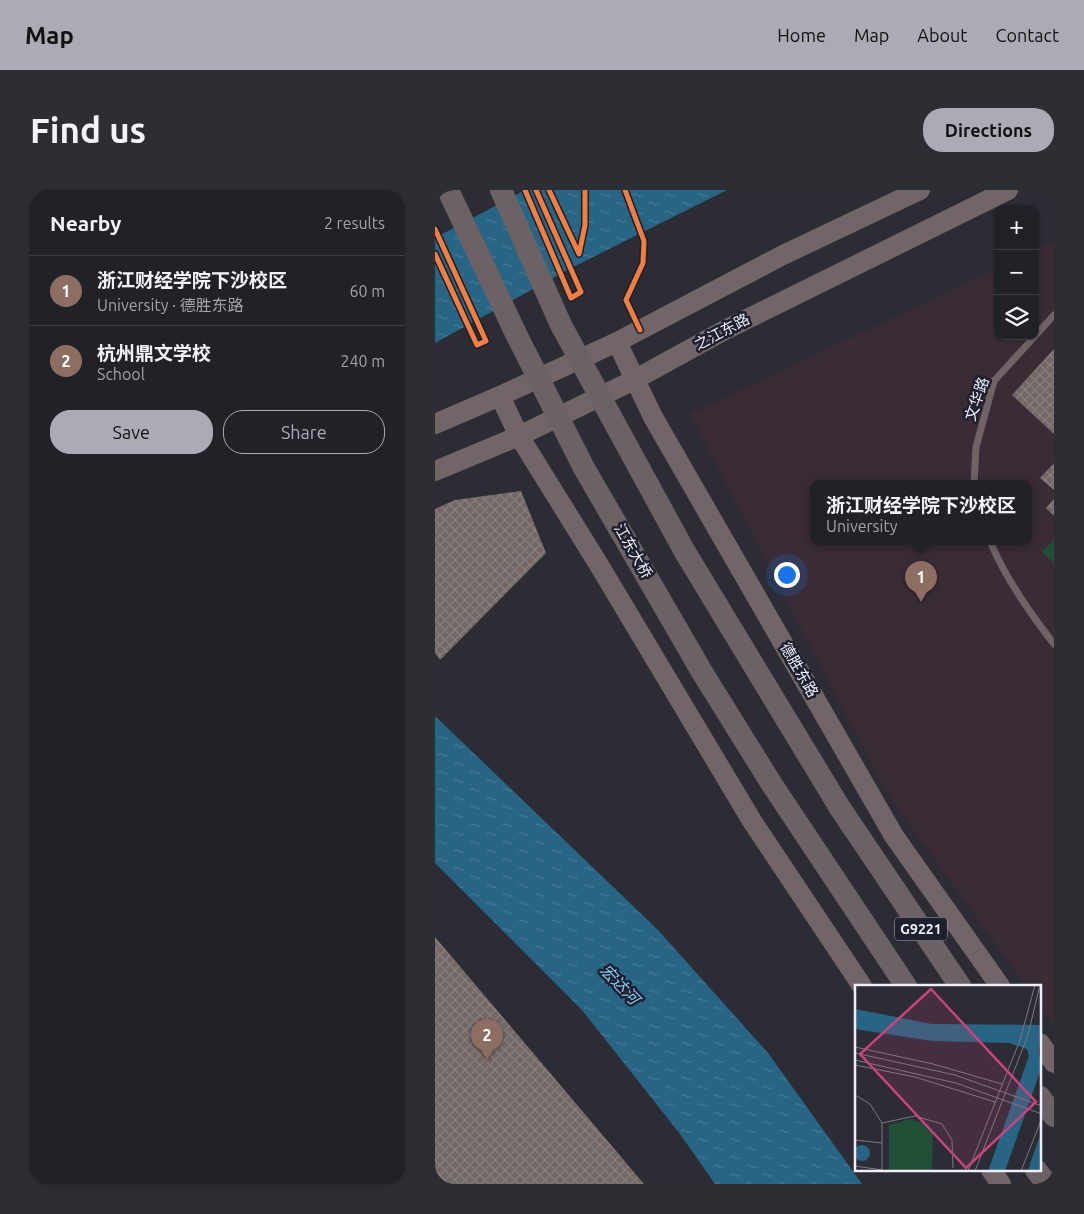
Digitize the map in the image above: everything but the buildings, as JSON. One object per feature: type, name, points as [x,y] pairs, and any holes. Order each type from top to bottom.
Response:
[{"type":"highway","name":"江东大桥","points":[[448,190],[517,336],[584,468],[712,688],[771,784],[905,985]]},
{"type":"highway","name":"G9221","points":[[501,190],[561,325],[685,552],[802,746],[883,872],[959,985]]},
{"type":"highway","points":[[1041,1098],[1054,1116]]},
{"type":"highway","points":[[1038,1172],[1047,1184]]},
{"type":"main road","points":[[435,424],[617,342],[783,255],[920,190]]},
{"type":"main road","name":"之江东路","points":[[435,471],[519,436],[634,380],[723,331],[1008,190]]},
{"type":"main road","name":"德胜东路","points":[[617,342],[653,417],[894,836],[999,985]]},
{"type":"main road","points":[[500,396],[519,436],[599,564],[752,821],[861,985]]},
{"type":"main road","points":[[1041,1044],[1054,1063]]},
{"type":"main road","points":[[992,1172],[1001,1184]]},
{"type":"lane","name":"文华路","points":[[1039,332],[1054,315]]},
{"type":"lane","name":"文华路","points":[[974,480],[976,447],[995,380],[1031,340]]},
{"type":"lane","points":[[992,545],[1030,614],[1054,644]]},
{"type":"shaded area","points":[[1054,242],[1054,1026],[1041,1008],[1041,985],[1025,985],[885,790],[690,414],[994,270],[994,340],[1039,340],[1039,248]]},
{"type":"green space","points":[[1054,540],[1054,563],[1042,552]]},
{"type":"water","points":[[525,190],[727,190],[573,267],[435,343],[435,238]]},
{"type":"water","name":"宏达河","points":[[435,716],[658,930],[768,1053],[862,1184],[715,1184],[680,1134],[582,1010],[435,863]]},
{"type":"cycle path","points":[[525,190],[571,298],[581,292],[536,190]]},
{"type":"cycle path","points":[[549,190],[579,254],[585,225],[585,190]]},
{"type":"cycle path","points":[[625,190],[644,241],[643,263],[626,300],[640,330]]},
{"type":"cycle path","points":[[435,229],[486,341],[477,345],[435,254]]},
{"type":"place","name":"浙江财经学院下沙校区","points":[[921,602]]},
{"type":"place","name":"杭州鼎文学校","points":[[487,1060]]}]
